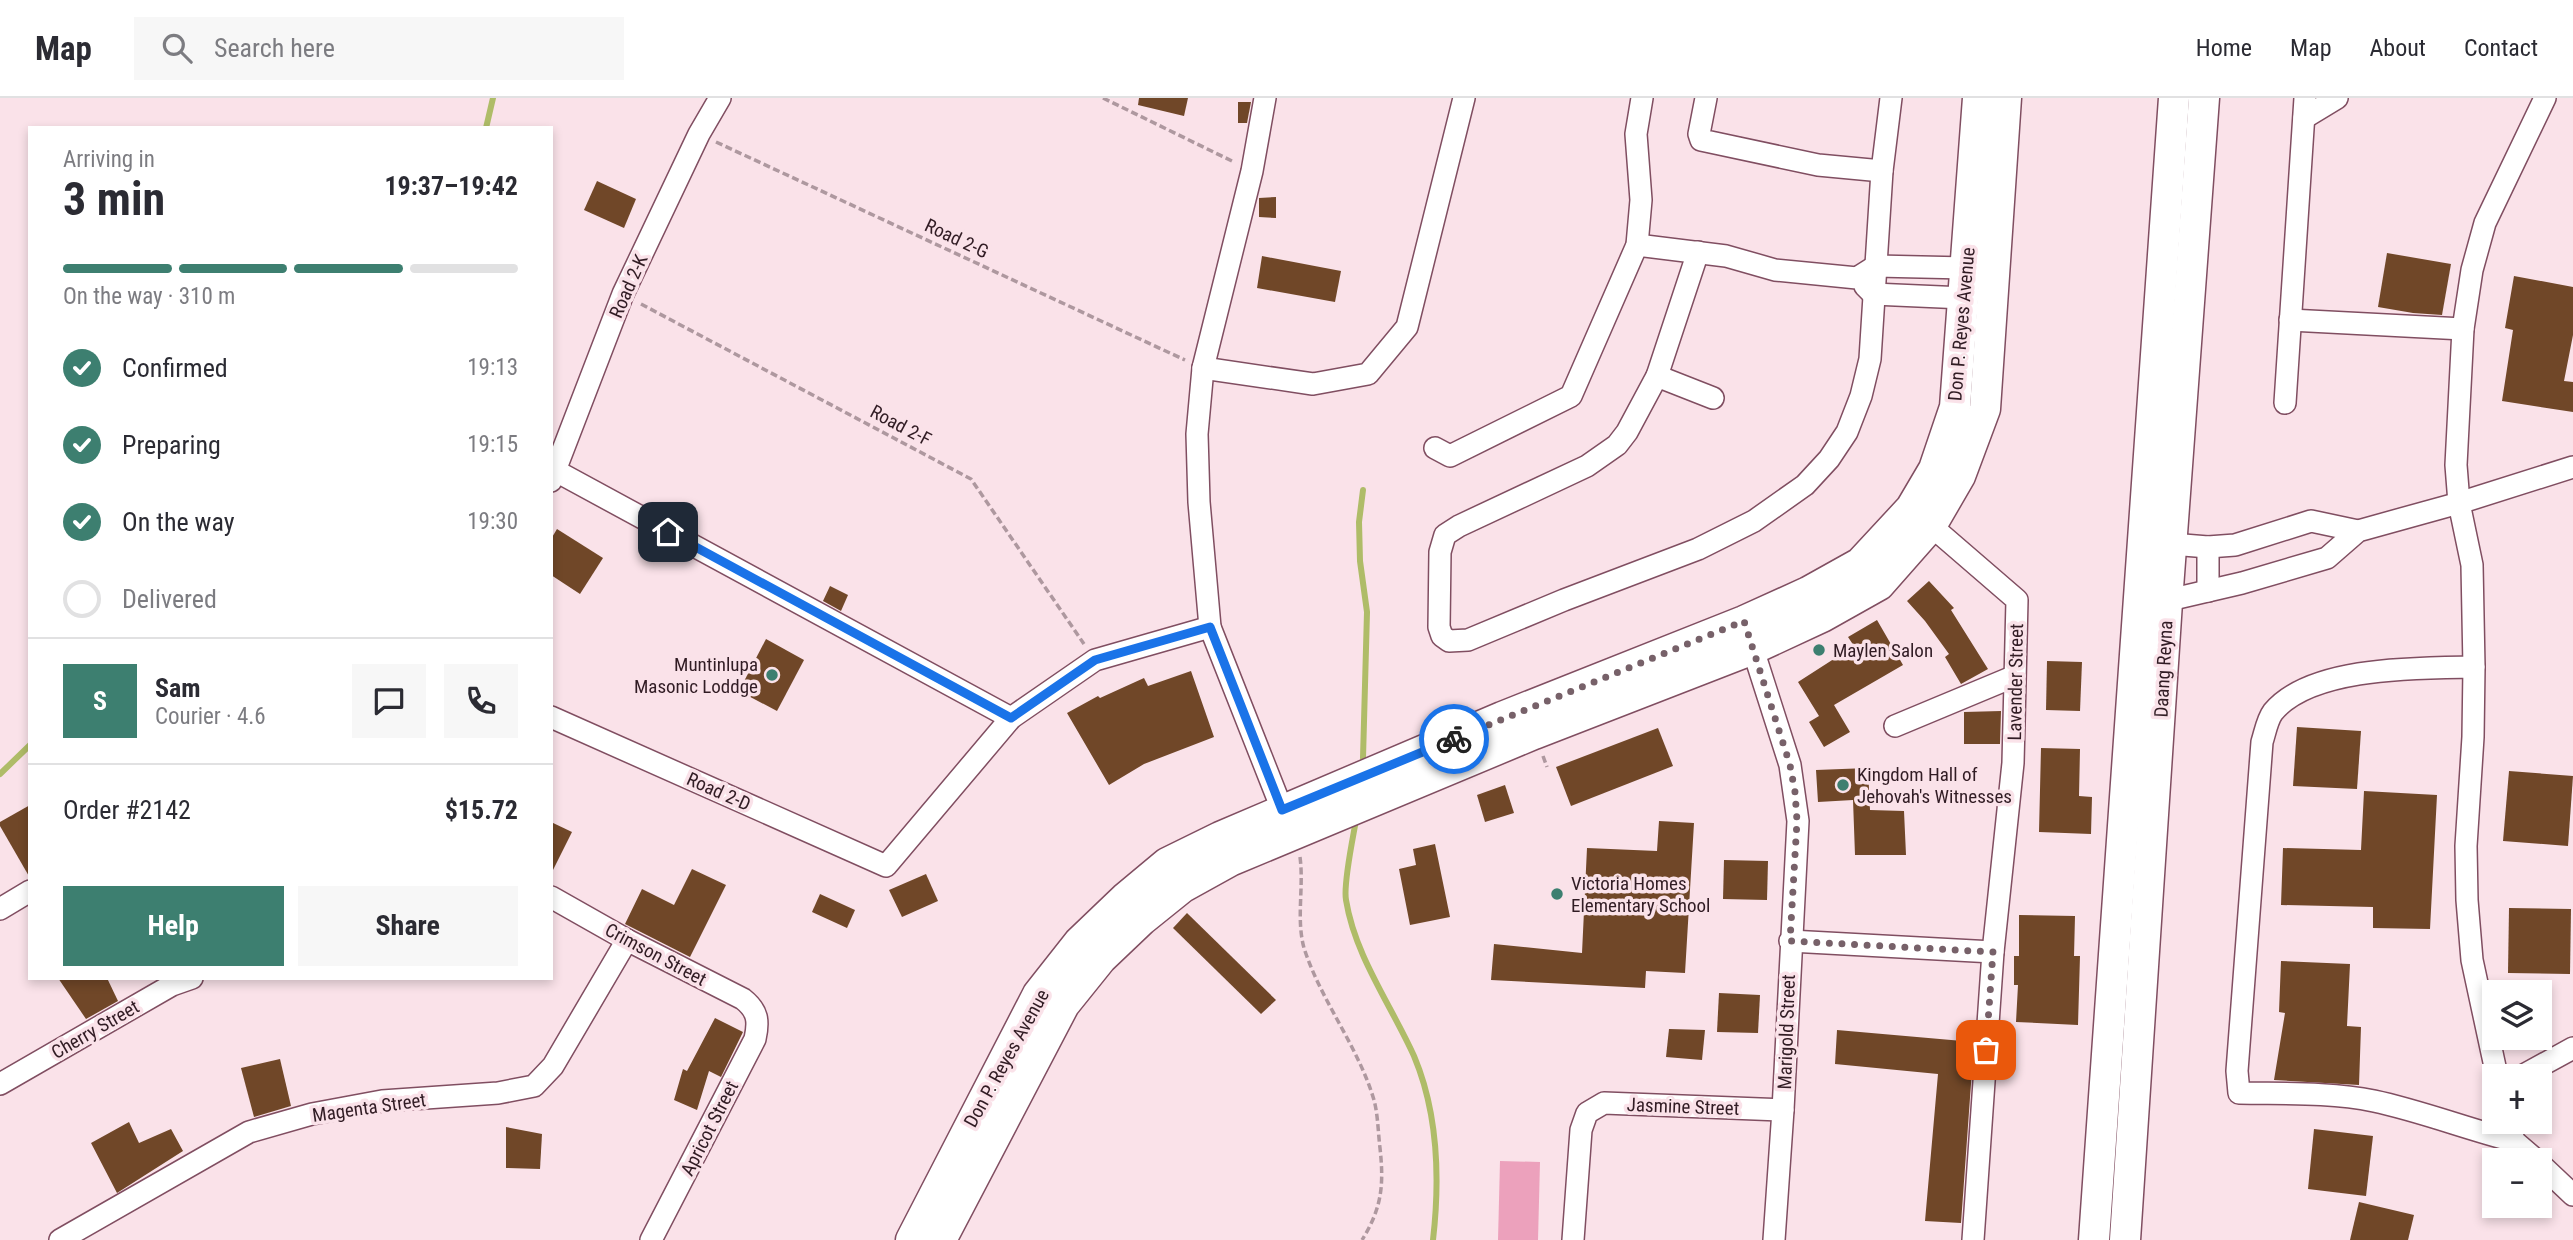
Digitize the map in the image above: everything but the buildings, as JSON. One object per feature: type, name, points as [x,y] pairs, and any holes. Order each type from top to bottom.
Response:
[{"type":"street","name":"Road 2-K","points":[[554,476],[623,294],[699,134],[720,98]]},
{"type":"street","points":[[1265,98],[1252,171],[1203,368],[1197,433],[1199,502],[1210,627],[1287,823]]},
{"type":"street","points":[[1203,368],[1313,384],[1368,374],[1407,327],[1464,98]]},
{"type":"street","points":[[1435,448],[1450,456],[1572,396],[1637,245],[1642,200],[1636,134],[1642,98]]},
{"type":"street","points":[[1706,98],[1699,134],[1701,140],[1818,165],[1882,171]]},
{"type":"street","points":[[1698,252],[1657,376],[1628,432],[1617,445],[1587,466],[1445,535],[1440,551],[1439,627],[1441,636],[1449,642],[1468,640],[1698,549],[1754,521],[1805,485],[1829,459],[1847,432],[1861,396],[1870,359],[1882,171],[1891,98]]},
{"type":"street","name":"Don P. Reyes Avenue","points":[[941,1240],[1063,1005],[1101,959],[1142,920],[1183,887],[1230,861],[1287,823],[1502,718],[1749,635],[1808,592],[1860,564],[1921,517],[1961,476],[1985,409],[1984,218],[1978,98]]},
{"type":"street","name":"Don P. Reyes Avenue","points":[[1921,517],[1955,407],[1966,268],[1984,218],[2006,98]]},
{"type":"street","name":"Daang Reyna","points":[[2125,1240],[2153,604],[2142,542],[2174,98]]},
{"type":"street","name":"Daang Reyna","points":[[2094,1240],[2153,604],[2171,544],[2204,98]]},
{"type":"street","points":[[2285,403],[2305,108],[2337,98]]},
{"type":"street","points":[[2494,1064],[2472,960],[2467,900],[2466,846],[2473,737],[2472,565],[2459,503],[2456,465],[2463,330],[2472,270],[2486,223],[2544,98]]},
{"type":"street","points":[[1637,245],[1726,256],[1775,270],[1857,278],[1875,266],[1966,268]]},
{"type":"street","points":[[1857,278],[1873,294],[1964,298]]},
{"type":"street","points":[[2290,320],[2463,330]]},
{"type":"street","points":[[1657,376],[1713,398]]},
{"type":"street","points":[[2153,604],[2328,558],[2358,531],[2573,467]]},
{"type":"street","points":[[554,476],[1011,718],[1095,660],[1210,627]]},
{"type":"street","name":"Lavender Street","points":[[1921,517],[2017,600],[2013,763],[1993,952],[1973,1240]]},
{"type":"street","points":[[2142,542],[2208,547],[2235,545],[2311,521],[2358,531]]},
{"type":"street","points":[[2274,533],[2281,572]]},
{"type":"street","points":[[2208,547],[2208,591]]},
{"type":"street","name":"Marigold Street","points":[[1749,635],[1790,765],[1797,821],[1774,1240]]},
{"type":"street","points":[[2474,667],[2374,670],[2313,687],[2289,698],[2272,714],[2262,742],[2238,1071],[2239,1093],[2328,1095],[2371,1100],[2410,1109],[2482,1133]]},
{"type":"street","points":[[1895,726],[2015,676]]},
{"type":"street","name":"Road 2-D","points":[[553,718],[886,866],[1011,718]]},
{"type":"street","name":"Don P. Reyes Avenue","points":[[911,1240],[1038,994],[1079,942],[1167,863],[1220,836],[1287,823]]},
{"type":"street","points":[[0,909],[28,892]]},
{"type":"street","name":"Crimson Street","points":[[553,898],[627,940],[743,999],[757,1014]]},
{"type":"street","name":"Magenta Street","points":[[60,1240],[249,1132],[312,1114],[370,1103],[498,1093],[534,1086],[552,1066],[627,940]]},
{"type":"street","points":[[1790,941],[1993,952]]},
{"type":"street","name":"Cherry Street","points":[[0,1084],[173,985],[187,980]]},
{"type":"street","name":"Apricot Street","points":[[651,1240],[755,1039],[757,1014]]},
{"type":"street","points":[[2544,1064],[2573,1048]]},
{"type":"street","name":"Jasmine Street","points":[[1573,1240],[1581,1130],[1587,1113],[1604,1103],[1783,1110]]},
{"type":"street","points":[[2514,1134],[2526,1148]]},
{"type":"street","points":[[2552,1175],[2573,1195]]},
{"type":"path","points":[[1103,98],[1252,171]]},
{"type":"path","name":"Road 2-G","points":[[699,134],[1203,368]]},
{"type":"path","name":"Road 2-F","points":[[623,294],[971,478],[1095,660]]},
{"type":"path","points":[[1287,823],[1301,858],[1301,938],[1375,1102],[1381,1199],[1374,1221],[1362,1240]]},
{"type":"shaded area","points":[[1500,1161],[1540,1162],[1538,1240],[1498,1240]]},
{"type":"waterway","points":[[486,126],[493,98]]},
{"type":"waterway","points":[[1363,490],[1359,522],[1360,561],[1367,612],[1363,758]]},
{"type":"waterway","points":[[0,774],[28,747]]},
{"type":"waterway","points":[[1356,820],[1347,872],[1346,900],[1365,961],[1414,1056],[1428,1100],[1436,1170],[1433,1240]]},
{"type":"way so far","points":[[1454,739],[1744,621],[1790,765],[1795,792],[1797,821],[1790,941],[1993,952],[1986,1050]]},
{"type":"place","name":"Maylen Salon","points":[[1819,650]]},
{"type":"place","name":"Muntinlupa Masonic Loddge","points":[[772,675]]},
{"type":"place","name":"Kingdom Hall of Jehovah's Witnesses","points":[[1843,785]]},
{"type":"place","name":"Victoria Homes Elementary School","points":[[1557,894]]},
{"type":"route","points":[[668,532],[1011,718],[1095,660],[1210,627],[1282,810],[1454,739]]}]
